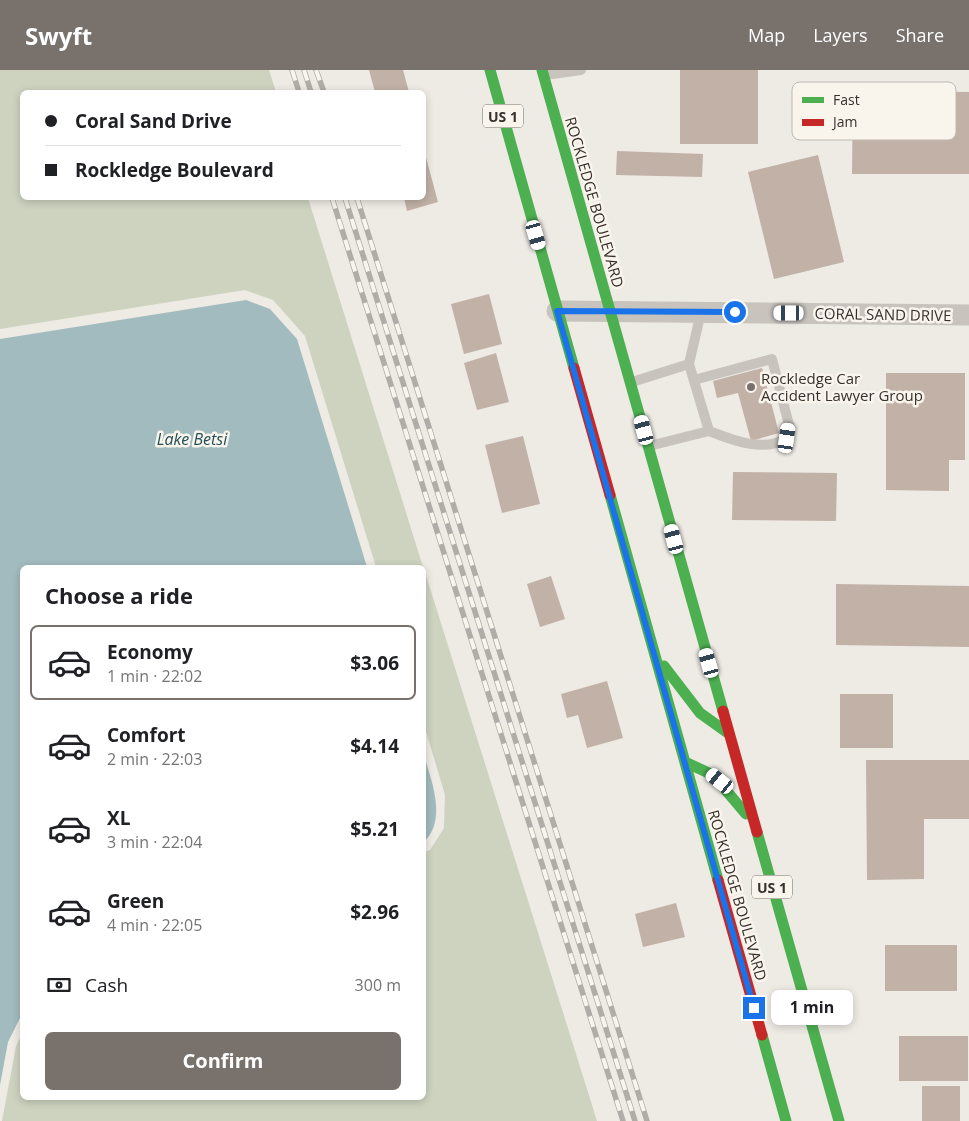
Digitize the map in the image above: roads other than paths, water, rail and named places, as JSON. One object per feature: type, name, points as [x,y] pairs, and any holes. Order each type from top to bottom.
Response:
[{"type":"main road","name":"ROCKLEDGE BOULEVARD","points":[[490,70],[786,1121]]},
{"type":"main road","name":"ROCKLEDGE BOULEVARD","points":[[543,72],[839,1121]]},
{"type":"main road","points":[[653,651],[697,712],[713,726],[728,733]]},
{"type":"main road","points":[[684,762],[702,766],[720,781],[755,826]]},
{"type":"street","name":"CORAL SAND DRIVE","points":[[557,311],[969,315]]},
{"type":"lane","points":[[543,72],[582,70]]},
{"type":"lane","points":[[701,312],[689,364],[708,431]]},
{"type":"lane","points":[[648,446],[708,431],[746,444],[778,444],[787,438],[789,425],[772,359],[694,380]]},
{"type":"lane","points":[[630,383],[689,364]]},
{"type":"water","name":"Lake Betsi","points":[[246,300],[270,309],[297,339],[366,565],[20,565],[20,1018],[8,1042],[0,1085],[0,339]]},
{"type":"water","points":[[426,762],[436,800],[435,823],[426,839]]},
{"type":"railway","points":[[292,70],[298,90]]},
{"type":"railway","points":[[304,70],[310,90]]},
{"type":"railway","points":[[316,70],[323,90]]},
{"type":"railway","points":[[333,200],[623,1121]]},
{"type":"railway","points":[[346,200],[635,1121]]},
{"type":"railway","points":[[358,200],[647,1121]]},
{"type":"place","name":"Rockledge Car Accident Lawyer Group","points":[[751,387]]}]
